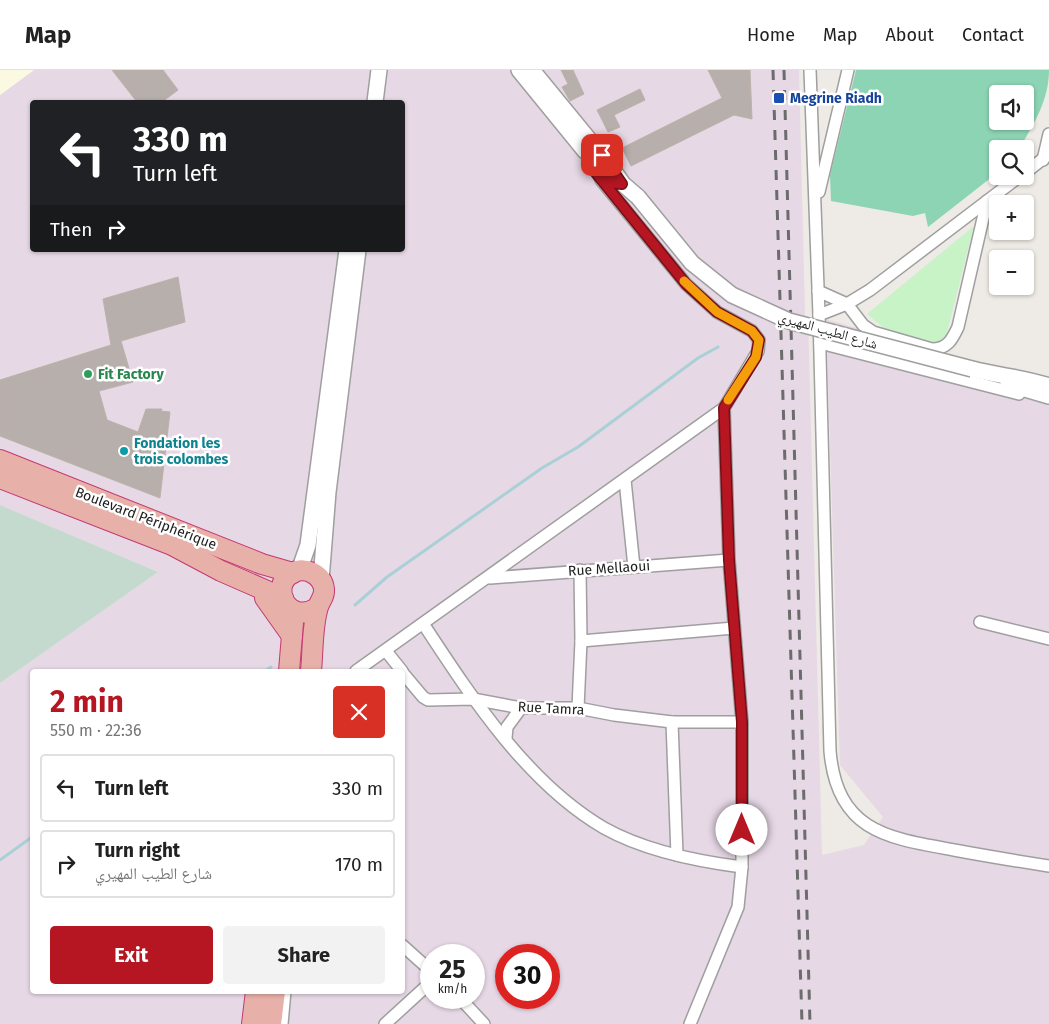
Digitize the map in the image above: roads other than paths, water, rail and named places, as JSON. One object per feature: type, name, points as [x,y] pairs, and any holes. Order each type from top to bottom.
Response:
[{"type":"highway","name":"Boulevard Périphérique","points":[[0,460],[262,564],[296,572]]},
{"type":"highway","name":"Boulevard Périphérique","points":[[0,478],[156,538],[249,583],[288,605]]},
{"type":"highway","points":[[289,659],[288,605],[283,584],[296,572],[307,571],[321,580],[324,596],[318,607],[311,669]]},
{"type":"highway","points":[[249,583],[272,606],[289,659]]},
{"type":"highway","points":[[288,605],[311,612],[318,607]]},
{"type":"highway","points":[[252,1024],[256,994]]},
{"type":"highway","points":[[271,1024],[275,994]]},
{"type":"street","points":[[366,100],[370,70]]},
{"type":"street","points":[[375,100],[379,70]]},
{"type":"street","points":[[519,70],[613,183],[622,184]]},
{"type":"street","points":[[532,70],[609,164],[622,184]]},
{"type":"street","points":[[810,70],[820,342],[830,751],[837,784],[854,813],[873,829],[885,835],[912,842],[1049,866]]},
{"type":"street","points":[[815,206],[848,70]]},
{"type":"street","points":[[1034,166],[1046,157],[1049,134]]},
{"type":"street","points":[[359,669],[424,625],[724,408],[758,351],[760,345],[757,335],[717,312],[686,284],[602,180],[592,159]]},
{"type":"street","name":"شارع الطيب المهيري","points":[[622,184],[638,197],[692,262],[732,295],[789,321],[997,376]]},
{"type":"street","points":[[819,316],[847,304],[870,290],[1008,185]]},
{"type":"street","points":[[818,291],[847,304],[863,326],[873,332],[932,349],[948,344],[958,327],[966,298],[987,201]]},
{"type":"street","points":[[296,572],[310,535],[347,252]]},
{"type":"street","points":[[321,580],[328,492],[358,252]]},
{"type":"street","points":[[820,342],[995,389],[1049,398]]},
{"type":"street","points":[[997,376],[1005,374],[1049,386]]},
{"type":"street","points":[[997,376],[1005,383],[1049,398]]},
{"type":"street","points":[[690,1024],[735,920],[742,867],[742,722],[729,560],[724,408]]},
{"type":"street","points":[[625,480],[634,567]]},
{"type":"street","points":[[524,552],[528,574]]},
{"type":"street","name":"Rue Mellaoui","points":[[488,578],[729,560]]},
{"type":"street","points":[[578,708],[581,641],[580,570]]},
{"type":"street","points":[[980,622],[1049,639]]},
{"type":"street","points":[[424,625],[473,699],[532,770],[586,816],[627,838],[677,855],[703,862],[742,867]]},
{"type":"street","points":[[581,641],[734,628]]},
{"type":"street","name":"Rue Tamra","points":[[386,651],[400,669]]},
{"type":"street","name":"Rue Tamra","points":[[405,676],[423,697],[428,700],[473,699],[522,708],[578,708],[614,715],[672,722],[742,722]]},
{"type":"street","points":[[506,738],[507,727],[522,708]]},
{"type":"street","points":[[672,722],[677,855]]},
{"type":"street","points":[[405,948],[420,961]]},
{"type":"street","points":[[385,1024],[420,992]]},
{"type":"street","points":[[243,1024],[246,994]]},
{"type":"street","points":[[282,1024],[286,994]]},
{"type":"street","points":[[470,1009],[484,1024]]},
{"type":"waterway","points":[[355,605],[387,577],[542,468],[578,447],[698,358],[718,347]]},
{"type":"waterway","points":[[0,860],[30,838]]},
{"type":"railway","points":[[773,70],[802,1024]]},
{"type":"railway","points":[[784,70],[810,1024]]},
{"type":"place","name":"Megrine Riadh","points":[[779,98]]},
{"type":"place","name":"Fit Factory","points":[[88,374]]},
{"type":"place","name":"Fondation les trois colombes","points":[[124,451]]}]
